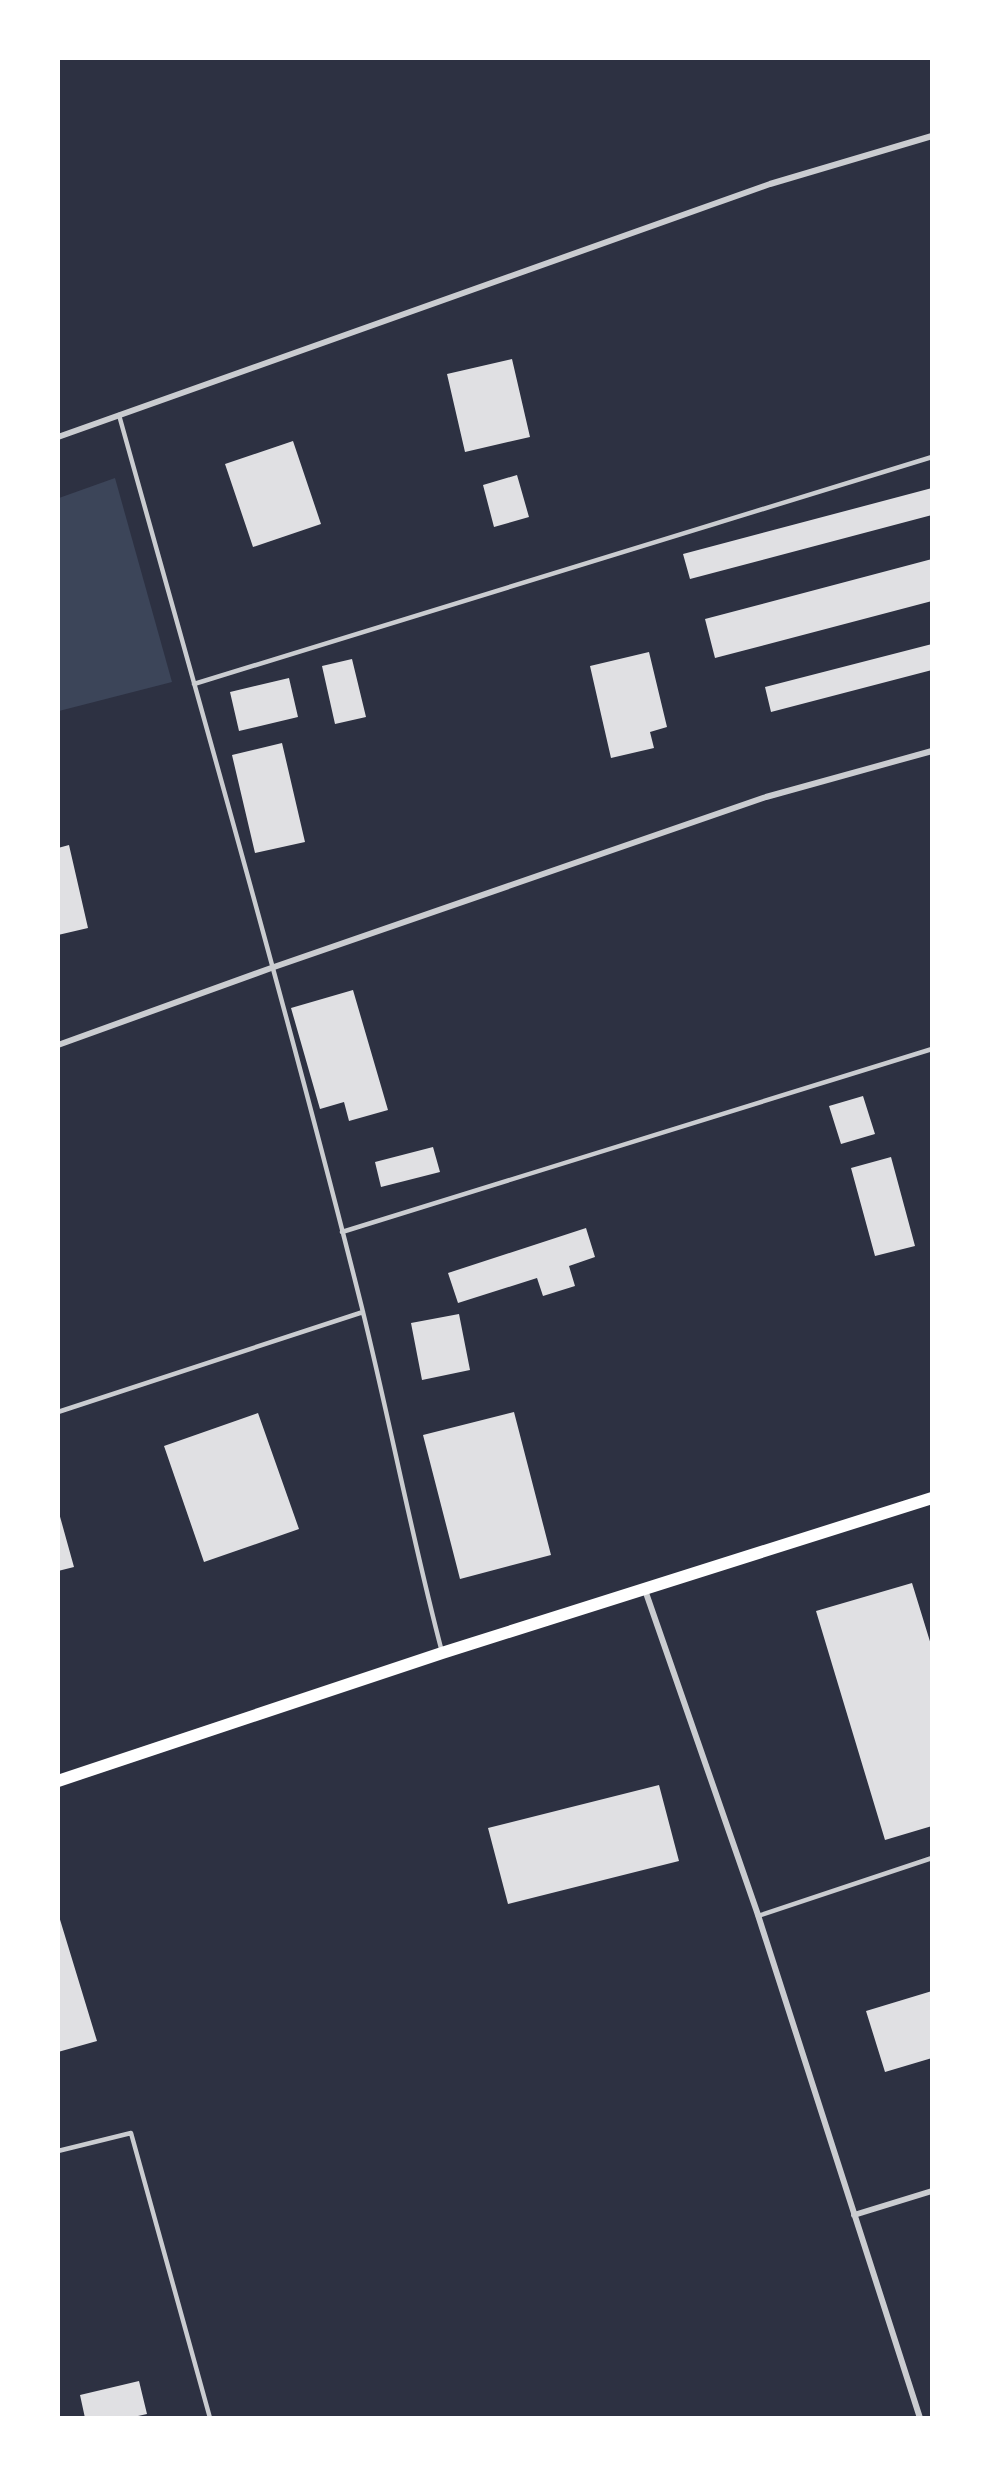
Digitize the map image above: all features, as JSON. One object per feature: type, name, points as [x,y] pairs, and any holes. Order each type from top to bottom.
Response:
[{"type":"main road","points":[[58,1781],[442,1653],[932,1498]]},
{"type":"street","points":[[58,437],[770,184],[932,136]]},
{"type":"street","points":[[58,1045],[274,967],[766,797],[932,751]]},
{"type":"street","points":[[645,1590],[758,1916],[920,2418]]},
{"type":"street","points":[[854,2215],[932,2191]]},
{"type":"lane","points":[[119,415],[274,967],[363,1312],[421,1572],[442,1653]]},
{"type":"lane","points":[[194,684],[932,458]]},
{"type":"lane","points":[[342,1232],[932,1049]]},
{"type":"lane","points":[[58,1412],[363,1312]]},
{"type":"lane","points":[[758,1916],[932,1858]]},
{"type":"lane","points":[[58,2151],[131,2133],[210,2418]]},
{"type":"shaded area","points":[[115,478],[172,682],[59,711],[59,498]]},
{"type":"building","points":[[512,359],[530,437],[465,452],[447,374]]},
{"type":"building","points":[[293,441],[321,524],[253,547],[225,464]]},
{"type":"building","points":[[517,475],[529,517],[494,527],[483,485]]},
{"type":"building","points":[[932,488],[932,515],[690,579],[683,554]]},
{"type":"building","points":[[932,559],[932,601],[715,658],[705,619]]},
{"type":"building","points":[[932,644],[932,670],[771,712],[765,687]]},
{"type":"building","points":[[649,652],[667,727],[650,732],[654,748],[611,758],[590,666]]},
{"type":"building","points":[[352,659],[366,717],[335,724],[322,666]]},
{"type":"building","points":[[289,678],[298,717],[239,731],[230,692]]},
{"type":"building","points":[[282,743],[305,842],[255,853],[232,755]]},
{"type":"building","points":[[69,845],[88,928],[58,935],[58,848]]},
{"type":"building","points":[[353,990],[388,1110],[349,1121],[344,1102],[320,1109],[291,1008]]},
{"type":"building","points":[[863,1096],[875,1134],[841,1144],[829,1106]]},
{"type":"building","points":[[433,1147],[440,1172],[381,1187],[375,1162]]},
{"type":"building","points":[[891,1157],[915,1246],[875,1256],[851,1168]]},
{"type":"building","points":[[586,1228],[595,1257],[569,1266],[575,1286],[543,1296],[537,1278],[458,1303],[448,1273]]},
{"type":"building","points":[[459,1314],[470,1370],[422,1380],[411,1323]]},
{"type":"building","points":[[514,1412],[551,1555],[460,1579],[423,1435]]},
{"type":"building","points":[[258,1413],[299,1529],[204,1562],[164,1446]]},
{"type":"building","points":[[58,1514],[74,1567],[58,1571]]},
{"type":"building","points":[[912,1583],[932,1648],[932,1826],[885,1840],[816,1611]]},
{"type":"building","points":[[659,1785],[679,1861],[508,1904],[488,1828]]},
{"type":"building","points":[[58,1913],[97,2041],[58,2052]]},
{"type":"building","points":[[932,1991],[932,2058],[885,2072],[866,2011]]},
{"type":"building","points":[[139,2381],[147,2414],[129,2418],[85,2418],[80,2395]]}]
